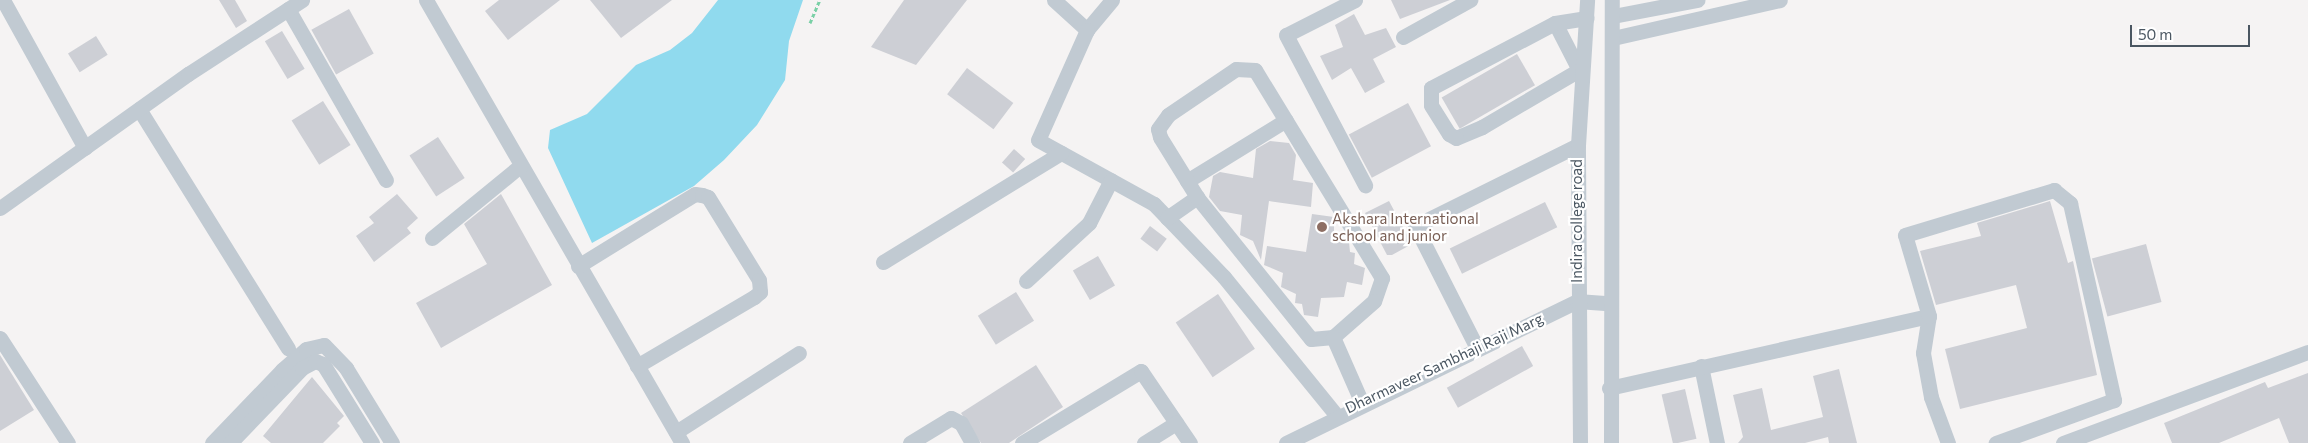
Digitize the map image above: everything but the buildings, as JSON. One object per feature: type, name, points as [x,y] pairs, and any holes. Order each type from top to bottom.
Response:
[{"type":"street","points":[[3,0],[85,148]]},
{"type":"street","points":[[0,208],[139,110],[302,0]]},
{"type":"street","points":[[426,0],[520,166],[679,438],[799,353]]},
{"type":"street","points":[[1054,0],[1087,30]]},
{"type":"street","points":[[1112,0],[1087,30],[1038,140],[1154,204],[1224,277],[1336,414]]},
{"type":"street","points":[[1355,0],[1286,35],[1365,185]]},
{"type":"street","points":[[1403,37],[1470,0]]},
{"type":"street","name":"Indira college road","points":[[1580,443],[1577,300],[1578,144],[1587,0]]},
{"type":"street","points":[[1611,443],[1608,303],[1613,38],[1612,0]]},
{"type":"street","points":[[1612,16],[1697,0]]},
{"type":"street","points":[[1613,38],[1780,0]]},
{"type":"street","points":[[288,9],[386,180]]},
{"type":"street","points":[[1555,22],[1578,70],[1482,127],[1456,138],[1449,134],[1431,105],[1431,88],[1555,22],[1586,18]]},
{"type":"street","points":[[1236,68],[1255,70],[1382,278],[1374,301],[1333,338],[1311,339],[1197,197],[1187,181],[1158,128],[1168,115],[1236,68]]},
{"type":"street","points":[[139,110],[288,348]]},
{"type":"street","points":[[1187,181],[1286,120]]},
{"type":"street","points":[[1476,346],[1415,226],[1578,144]]},
{"type":"street","points":[[883,262],[1061,153]]},
{"type":"street","points":[[432,238],[520,166]]},
{"type":"street","points":[[1026,280],[1089,223],[1111,180]]},
{"type":"street","points":[[1948,443],[1931,397],[1923,353],[1929,316],[1905,235],[2054,190],[2070,202],[2114,400],[1996,443]]},
{"type":"street","points":[[578,266],[695,194],[708,197],[759,280],[760,292],[754,297],[637,366]]},
{"type":"street","points":[[1167,218],[1197,197]]},
{"type":"street","points":[[1577,300],[1608,303]]},
{"type":"street","name":"Dharmaveer Sambhaji Raji Marg","points":[[1286,443],[1336,414],[1476,346],[1577,300]]},
{"type":"street","points":[[1609,388],[1929,316]]},
{"type":"street","points":[[0,338],[68,443]]},
{"type":"street","points":[[1333,338],[1362,403]]},
{"type":"street","points":[[212,443],[306,349],[324,345],[346,368],[392,443]]},
{"type":"street","points":[[2063,443],[2308,352]]},
{"type":"street","points":[[230,443],[302,368],[315,361],[324,364],[372,443]]},
{"type":"street","points":[[1701,366],[1717,443]]},
{"type":"street","points":[[1022,443],[1141,371],[1190,443]]},
{"type":"street","points":[[910,443],[951,418],[960,423],[972,443]]},
{"type":"street","points":[[1144,443],[1176,423]]},
{"type":"path","points":[[810,23],[820,0]]},
{"type":"water","points":[[718,0],[803,0],[789,41],[785,80],[757,125],[724,160],[694,186],[592,243],[548,148],[550,130],[587,114],[636,65],[670,50],[692,33]]},
{"type":"place","name":"Akshara International school and junior","points":[[1322,227]]}]
